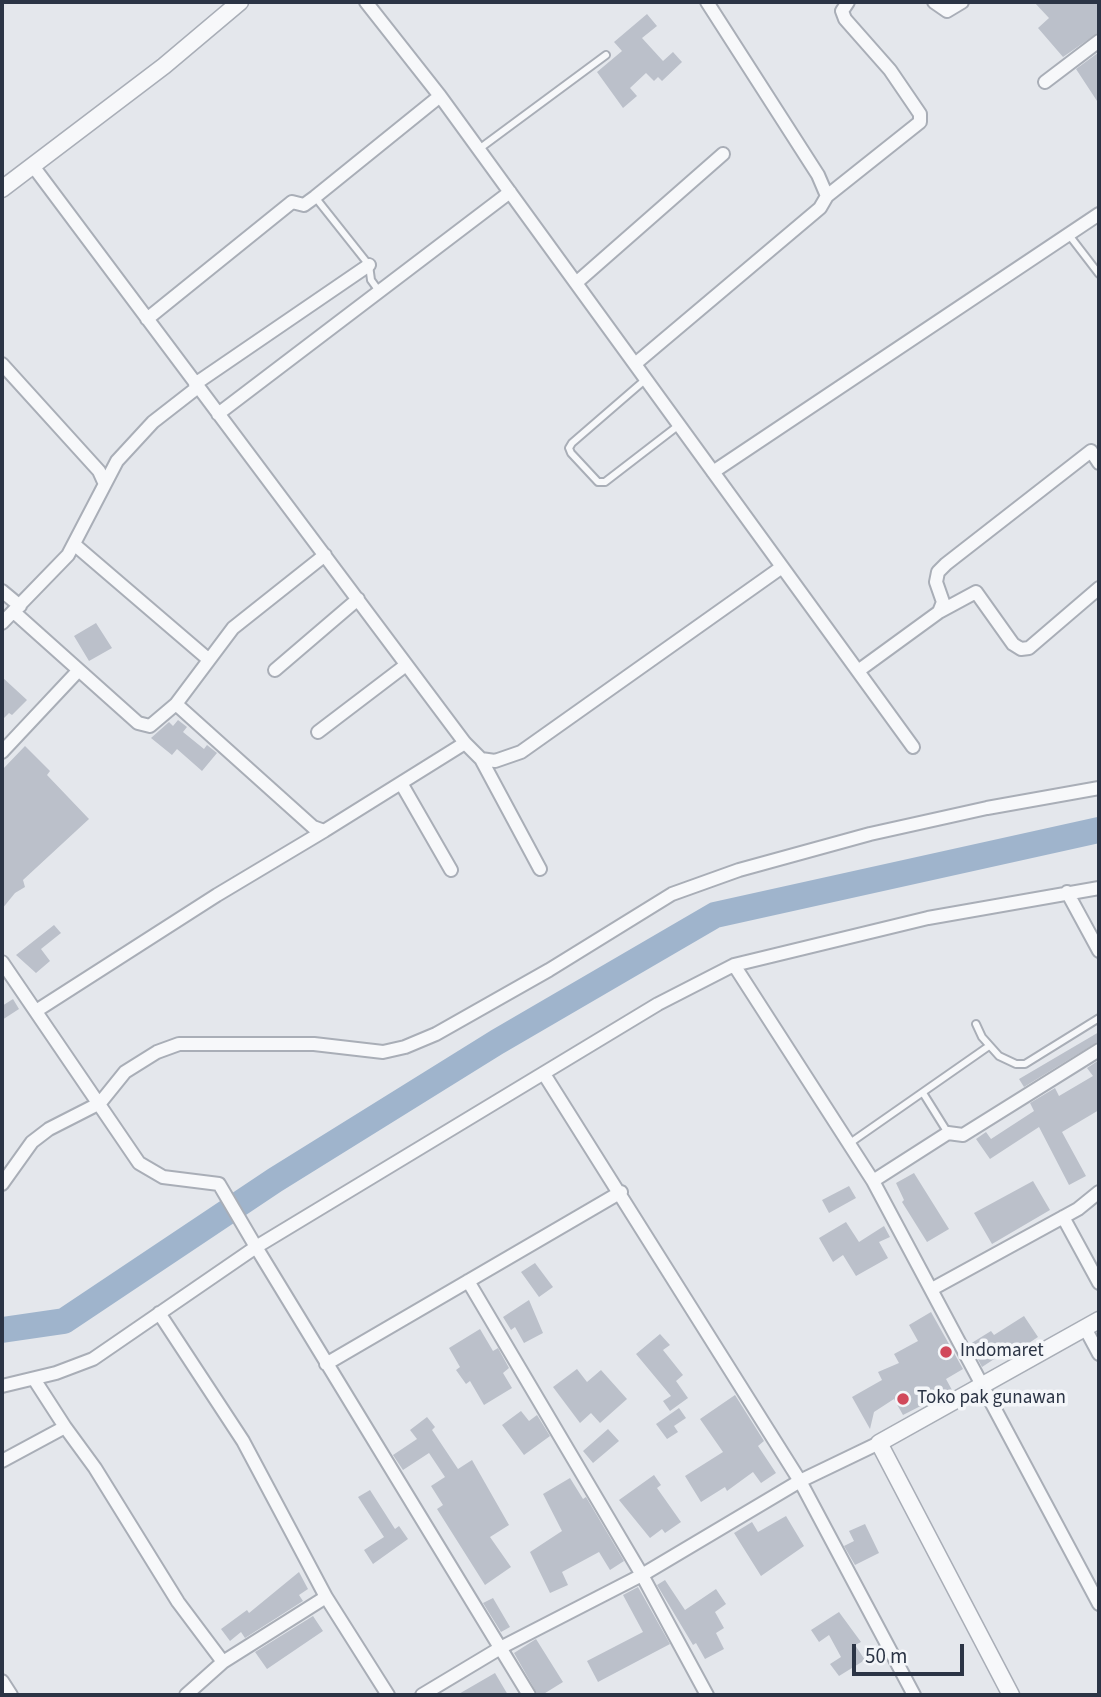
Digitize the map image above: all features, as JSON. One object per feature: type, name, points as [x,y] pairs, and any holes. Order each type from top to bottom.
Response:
[{"type":"street","points":[[2,189],[164,66],[240,2]]},
{"type":"street","points":[[366,2],[479,149],[913,747]]},
{"type":"street","points":[[707,2],[818,175],[827,196]]},
{"type":"street","points":[[635,364],[820,208],[827,196],[920,122],[920,114],[890,70],[845,19],[842,11],[848,2]]},
{"type":"street","points":[[934,2],[947,11],[962,2]]},
{"type":"street","points":[[1045,82],[1099,41]]},
{"type":"street","points":[[147,319],[292,202],[303,205],[316,197],[440,96]]},
{"type":"street","points":[[576,283],[723,154]]},
{"type":"street","points":[[33,166],[406,665],[465,743],[481,759],[540,869]]},
{"type":"street","points":[[218,414],[510,192]]},
{"type":"street","points":[[713,472],[1099,214]]},
{"type":"street","points":[[2,623],[75,545],[104,481],[117,461],[153,422],[197,386],[369,265]]},
{"type":"street","points":[[2,364],[99,471],[104,481]]},
{"type":"street","points":[[939,612],[943,602],[936,583],[938,572],[946,564],[1095,447],[1099,463]]},
{"type":"street","points":[[75,545],[208,659]]},
{"type":"street","points":[[2,590],[17,610],[78,671],[145,726],[158,722],[176,704],[233,628],[325,555]]},
{"type":"street","points":[[481,759],[495,761],[520,752],[782,567]]},
{"type":"street","points":[[858,671],[939,612],[976,592],[1013,644],[1021,649],[1029,648],[1099,588]]},
{"type":"street","points":[[275,670],[358,599]]},
{"type":"street","points":[[318,732],[406,665]]},
{"type":"street","points":[[2,752],[78,671]]},
{"type":"street","points":[[176,704],[313,827],[324,831]]},
{"type":"street","points":[[36,1011],[217,895],[465,743]]},
{"type":"street","points":[[401,783],[451,870]]},
{"type":"street","points":[[2,1184],[32,1142],[49,1129],[100,1103],[124,1072],[157,1052],[179,1044],[314,1044],[383,1052],[405,1047],[436,1034],[549,971],[683,890],[739,870],[870,834],[987,808],[1099,788]]},
{"type":"street","points":[[2,1386],[34,1380],[93,1359],[256,1247],[658,1004],[734,965],[928,918],[1099,888]]},
{"type":"street","points":[[1067,892],[1099,951]]},
{"type":"street","points":[[2,962],[100,1103],[138,1163],[146,1170],[163,1177],[217,1183],[227,1193],[256,1247],[529,1695]]},
{"type":"street","points":[[734,965],[873,1181],[1099,1604]]},
{"type":"street","points":[[873,1181],[948,1133],[963,1135],[1099,1050]]},
{"type":"street","points":[[544,1074],[621,1192],[800,1481],[914,1695]]},
{"type":"street","points":[[327,1364],[621,1192]]},
{"type":"street","points":[[932,1289],[1063,1217],[1099,1192]]},
{"type":"street","points":[[1063,1217],[1099,1283]]},
{"type":"street","points":[[468,1281],[642,1575],[707,1695]]},
{"type":"street","points":[[159,1312],[243,1440],[326,1597],[388,1695]]},
{"type":"street","points":[[422,1695],[502,1647],[642,1575],[800,1481],[879,1443],[1092,1324],[1099,1353]]},
{"type":"street","points":[[34,1380],[95,1468],[178,1602],[223,1662]]},
{"type":"street","points":[[2,1461],[65,1427]]},
{"type":"street","points":[[879,1443],[1011,1695]]},
{"type":"street","points":[[186,1695],[223,1662],[326,1597]]},
{"type":"street","points":[[2,1681],[11,1695]]},
{"type":"lane","points":[[479,149],[606,55]]},
{"type":"lane","points":[[316,197],[369,265],[371,280],[379,291]]},
{"type":"lane","points":[[1069,234],[1099,274]]},
{"type":"lane","points":[[646,379],[572,443],[569,447],[571,453],[598,482],[605,482],[679,425]]},
{"type":"lane","points":[[976,1024],[989,1046],[999,1056],[1016,1064],[1025,1064],[1099,1018]]},
{"type":"lane","points":[[849,1144],[989,1046]]},
{"type":"lane","points":[[923,1093],[948,1133]]},
{"type":"building","points":[[1034,2],[1099,2],[1099,32],[1063,57],[1038,28],[1049,18]]},
{"type":"building","points":[[647,14],[657,26],[642,38],[663,61],[673,52],[682,62],[662,81],[658,77],[654,81],[646,73],[630,88],[637,96],[623,108],[597,72],[622,51],[614,42]]},
{"type":"building","points":[[1099,52],[1099,104],[1076,69]]},
{"type":"building","points":[[96,623],[112,648],[89,661],[74,636]]},
{"type":"building","points":[[2,677],[27,700],[12,715],[9,713],[2,720]]},
{"type":"building","points":[[178,720],[187,727],[183,732],[204,749],[207,745],[217,753],[202,771],[177,749],[172,755],[151,738],[169,722],[173,726]]},
{"type":"building","points":[[25,746],[50,771],[47,775],[89,819],[23,880],[25,887],[15,893],[2,909],[2,770]]},
{"type":"building","points":[[54,925],[61,933],[41,949],[50,961],[36,973],[16,955]]},
{"type":"building","points":[[13,999],[19,1009],[2,1020],[2,1006]]},
{"type":"building","points":[[1099,1032],[1099,1041],[1024,1087],[1019,1079]]},
{"type":"building","points":[[1099,1060],[1099,1110],[1062,1132],[1086,1176],[1069,1185],[1039,1127],[990,1159],[976,1139],[986,1132],[991,1139],[1034,1111],[1030,1103],[1055,1088],[1059,1096],[1093,1076],[1087,1068]]},
{"type":"building","points":[[914,1173],[949,1229],[927,1242],[902,1202],[904,1200],[896,1183]]},
{"type":"building","points":[[1033,1181],[1050,1210],[992,1244],[974,1213]]},
{"type":"building","points":[[849,1186],[856,1198],[829,1213],[822,1200]]},
{"type":"building","points":[[846,1222],[859,1242],[884,1226],[890,1237],[879,1242],[888,1258],[856,1276],[843,1255],[833,1262],[819,1238]]},
{"type":"building","points":[[535,1263],[553,1287],[539,1297],[521,1272]]},
{"type":"building","points":[[529,1300],[543,1333],[524,1343],[515,1327],[511,1330],[503,1317]]},
{"type":"building","points":[[931,1312],[963,1369],[946,1379],[952,1390],[903,1415],[894,1399],[874,1412],[870,1429],[852,1397],[882,1380],[878,1372],[899,1363],[894,1354],[918,1341],[909,1325]]},
{"type":"building","points":[[1024,1316],[1038,1337],[1011,1355],[1008,1350],[982,1367],[970,1344],[991,1331],[994,1335]]},
{"type":"building","points":[[480,1329],[493,1351],[498,1348],[509,1368],[503,1373],[512,1388],[484,1405],[470,1381],[466,1384],[456,1370],[460,1367],[449,1348]]},
{"type":"building","points":[[660,1334],[670,1345],[663,1350],[683,1375],[676,1381],[688,1398],[670,1411],[663,1401],[671,1396],[636,1354]]},
{"type":"building","points":[[577,1369],[587,1382],[601,1370],[627,1399],[600,1423],[591,1413],[580,1423],[553,1387]]},
{"type":"building","points":[[735,1395],[764,1441],[758,1446],[776,1473],[761,1483],[753,1472],[727,1491],[725,1487],[701,1502],[685,1476],[723,1452],[700,1419]]},
{"type":"building","points":[[679,1408],[686,1418],[674,1426],[678,1432],[667,1439],[656,1424]]},
{"type":"building","points":[[521,1411],[529,1421],[537,1415],[550,1436],[524,1455],[502,1425]]},
{"type":"building","points":[[427,1417],[435,1427],[432,1430],[458,1469],[472,1460],[509,1525],[490,1537],[511,1567],[485,1585],[437,1509],[443,1505],[431,1486],[445,1477],[429,1453],[403,1470],[393,1455],[417,1439],[410,1430]]},
{"type":"building","points":[[608,1429],[619,1441],[593,1463],[583,1451]]},
{"type":"building","points":[[654,1475],[661,1485],[657,1488],[681,1522],[665,1533],[662,1529],[650,1538],[619,1500]]},
{"type":"building","points":[[570,1478],[583,1499],[586,1497],[624,1561],[610,1570],[599,1552],[562,1572],[568,1585],[550,1593],[530,1552],[562,1531],[543,1494]]},
{"type":"building","points":[[370,1490],[395,1529],[399,1526],[408,1539],[373,1564],[364,1550],[384,1537],[358,1497]]},
{"type":"building","points":[[786,1516],[804,1546],[761,1576],[734,1533],[752,1522],[758,1532]]},
{"type":"building","points":[[865,1524],[879,1553],[855,1565],[844,1546],[854,1541],[849,1531]]},
{"type":"building","points":[[299,1572],[308,1589],[299,1595],[303,1601],[245,1638],[241,1632],[230,1641],[221,1629],[247,1610],[249,1613]]},
{"type":"building","points":[[665,1580],[685,1610],[716,1589],[726,1604],[715,1612],[724,1628],[716,1633],[724,1649],[705,1659],[696,1643],[693,1645],[657,1585]]},
{"type":"building","points":[[638,1587],[670,1644],[598,1682],[587,1661],[643,1632],[623,1595]]},
{"type":"building","points":[[493,1598],[510,1627],[501,1632],[483,1603]]},
{"type":"building","points":[[839,1612],[861,1642],[855,1645],[865,1660],[839,1676],[830,1664],[841,1657],[829,1635],[819,1642],[811,1630]]},
{"type":"building","points":[[313,1616],[323,1631],[267,1669],[255,1652]]},
{"type":"building","points":[[536,1639],[563,1682],[542,1695],[538,1695],[514,1653]]},
{"type":"building","points":[[495,1673],[508,1695],[457,1695]]},
{"type":"waterway","points":[[2,1330],[64,1321],[275,1180],[497,1042],[715,915],[1099,830]]},
{"type":"place","name":"Indomaret","points":[[946,1352]]},
{"type":"place","name":"Toko pak gunawan","points":[[903,1399]]}]
